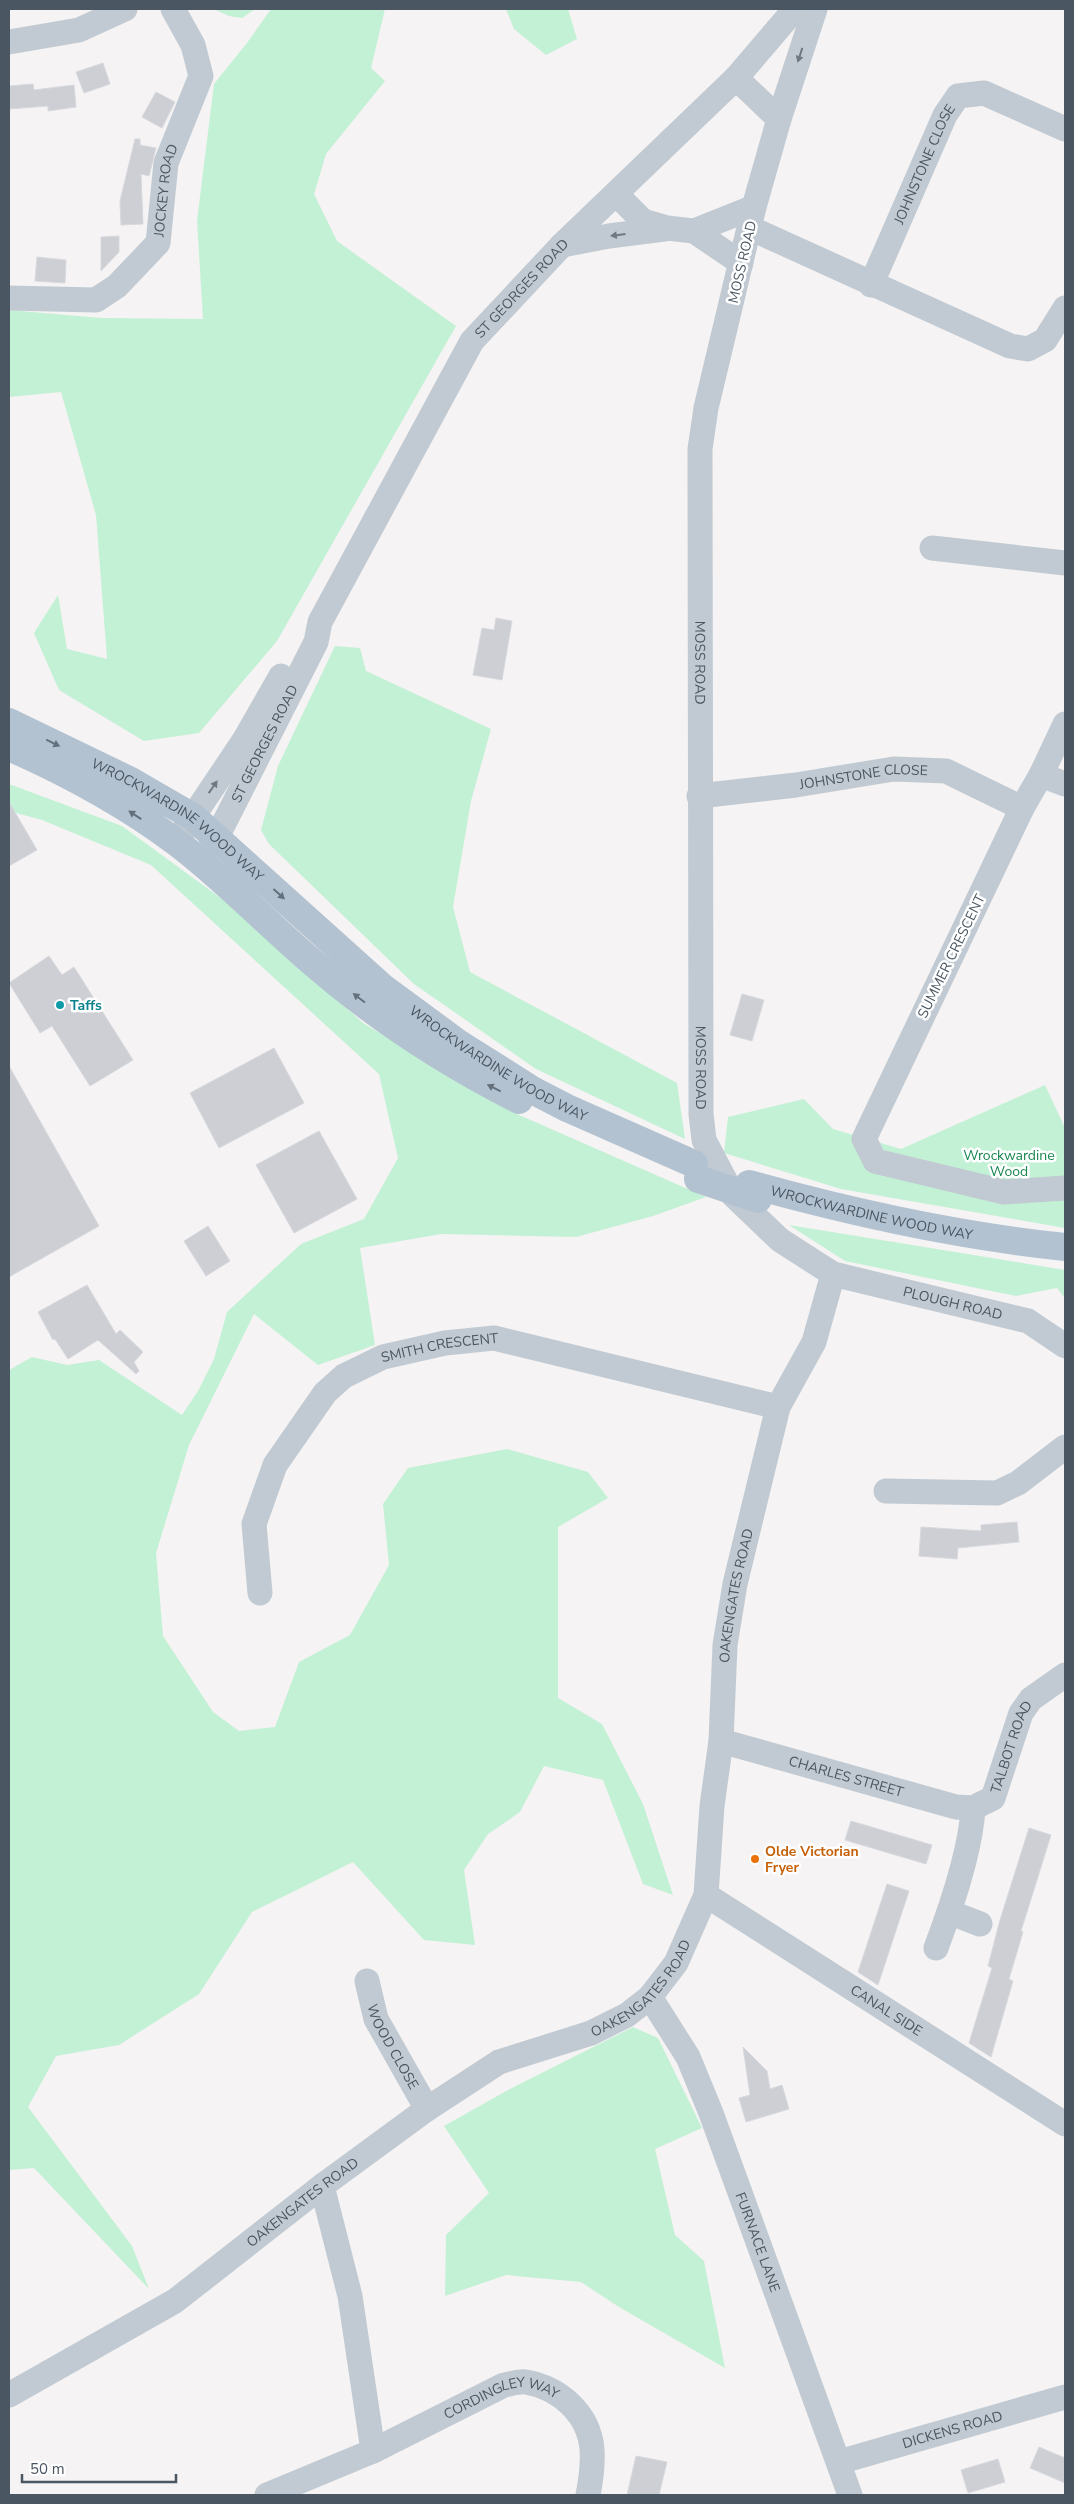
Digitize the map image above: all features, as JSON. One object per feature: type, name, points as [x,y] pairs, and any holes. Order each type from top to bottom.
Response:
[{"type":"main road","name":"WROCKWARDINE WOOD WAY","points":[[9,722],[131,781],[193,817],[382,987],[458,1043],[542,1095],[696,1171]]},
{"type":"main road","name":"WROCKWARDINE WOOD WAY","points":[[9,747],[54,768],[125,809],[176,842],[314,964],[406,1034],[484,1082],[585,1134],[696,1171],[819,1217],[975,1250],[1065,1261]]},
{"type":"main road","name":"WROCKWARDINE WOOD WAY","points":[[753,1192],[970,1235],[1065,1248]]},
{"type":"street","points":[[9,42],[80,30],[125,9]]},
{"type":"street","name":"JOCKEY ROAD","points":[[9,298],[96,300],[117,286],[158,243],[166,163],[201,76],[193,45],[173,9]]},
{"type":"street","name":"ST GEORGES ROAD","points":[[200,863],[217,837],[316,642],[320,622],[472,341],[562,246],[736,78],[795,9]]},
{"type":"street","name":"MOSS ROAD","points":[[815,9],[779,119],[752,217],[706,408],[700,449],[699,796],[701,1114],[704,1140],[733,1194],[780,1240],[833,1274]]},
{"type":"street","points":[[736,78],[779,119]]},
{"type":"street","name":"JOHNSTONE CLOSE","points":[[871,284],[944,115],[958,96],[984,93],[1065,129]]},
{"type":"street","points":[[616,194],[643,221],[667,228],[694,231],[752,217],[871,284],[1010,346],[1028,349],[1045,340],[1065,308]]},
{"type":"street","points":[[562,246],[609,236],[667,228]]},
{"type":"street","points":[[694,231],[741,263]]},
{"type":"street","points":[[932,548],[1065,563]]},
{"type":"street","name":"ST GEORGES ROAD","points":[[176,842],[245,739],[306,634],[320,622]]},
{"type":"street","name":"SUMMER CRESCENT","points":[[1065,724],[1041,775],[1022,808],[864,1139],[875,1161],[1004,1192],[1065,1188]]},
{"type":"street","name":"JOHNSTONE CLOSE","points":[[699,796],[796,785],[894,769],[946,771],[1022,808]]},
{"type":"street","points":[[1041,775],[1065,784]]},
{"type":"street","name":"PLOUGH ROAD","points":[[833,1274],[1028,1321],[1065,1346]]},
{"type":"street","name":"OAKENGATES ROAD","points":[[9,2396],[175,2301],[322,2186],[427,2109],[499,2062],[591,2033],[627,2015],[650,1997],[676,1962],[706,1895],[712,1806],[721,1741],[725,1646],[734,1593],[778,1407],[814,1342],[833,1274]]},
{"type":"street","name":"SMITH CRESCENT","points":[[260,1593],[254,1524],[275,1465],[325,1393],[344,1376],[383,1358],[445,1343],[494,1338],[778,1407]]},
{"type":"street","points":[[886,1491],[997,1493],[1018,1483],[1065,1447]]},
{"type":"street","name":"TALBOT ROAD","points":[[973,1808],[993,1798],[1021,1713],[1031,1699],[1065,1675]]},
{"type":"street","name":"CHARLES STREET","points":[[721,1741],[956,1807],[973,1808]]},
{"type":"street","points":[[936,1948],[950,1912],[970,1833],[973,1808]]},
{"type":"street","name":"CANAL SIDE","points":[[706,1895],[1065,2124]]},
{"type":"street","points":[[950,1912],[980,1924]]},
{"type":"street","name":"WOOD CLOSE","points":[[368,1981],[376,2020],[427,2109]]},
{"type":"street","name":"FURNACE LANE","points":[[650,1997],[688,2057],[708,2105],[850,2495]]},
{"type":"street","points":[[322,2186],[350,2296],[372,2451]]},
{"type":"street","name":"CORDINGLEY WAY","points":[[266,2495],[372,2451],[504,2385],[524,2382],[543,2387],[563,2398],[578,2411],[586,2427],[592,2448],[588,2495]]},
{"type":"street","name":"DICKENS ROAD","points":[[839,2462],[1065,2397]]},
{"type":"green space","points":[[214,9],[255,9],[242,18],[229,16]]},
{"type":"green space","points":[[271,9],[385,9],[371,68],[385,81],[326,154],[314,194],[337,241],[456,326],[277,641],[199,733],[144,741],[59,690],[34,633],[58,595],[67,649],[107,659],[96,515],[61,392],[9,397],[9,310],[101,318],[203,319],[197,221],[214,84]]},
{"type":"green space","points":[[506,9],[568,9],[577,39],[546,55],[514,29]]},
{"type":"green space","points":[[335,646],[360,648],[366,671],[491,729],[471,801],[453,907],[470,972],[677,1083],[685,1139],[536,1069],[414,984],[269,844],[261,830],[278,766]]},
{"type":"green space","points":[[9,784],[122,826],[248,918],[363,1023],[510,1111],[706,1197],[653,1216],[576,1237],[441,1234],[360,1248],[375,1345],[318,1365],[254,1314],[189,1445],[156,1553],[163,1636],[213,1712],[239,1731],[275,1727],[299,1662],[350,1635],[389,1565],[383,1504],[408,1468],[507,1449],[588,1472],[608,1498],[558,1527],[558,1698],[602,1724],[643,1804],[673,1895],[643,1884],[603,1780],[544,1766],[520,1812],[488,1834],[464,1870],[475,1945],[424,1940],[353,1862],[252,1912],[199,1994],[119,2045],[56,2056],[28,2107],[132,2246],[149,2289],[34,2168],[9,2170],[9,1370],[32,1357],[67,1365],[99,1360],[182,1415],[198,1391],[214,1359],[227,1312],[301,1244],[364,1219],[398,1158],[379,1074],[151,865],[42,820],[9,811]]},
{"type":"green space","name":"Wrockwardine Wood","points":[[1045,1085],[1065,1128],[1065,1228],[841,1189],[724,1153],[728,1117],[804,1099],[833,1129],[901,1149]]},
{"type":"green space","points":[[789,1225],[1065,1270],[1065,1298],[1057,1288],[1016,1296],[845,1261]]},
{"type":"green space","points":[[633,2027],[658,2038],[702,2128],[655,2149],[675,2235],[704,2261],[725,2368],[619,2307],[581,2282],[506,2275],[445,2296],[446,2235],[489,2193],[444,2126],[508,2090]]},
{"type":"building","points":[[103,63],[110,84],[84,93],[76,72]]},
{"type":"building","points":[[33,84],[34,90],[74,85],[76,107],[48,111],[48,106],[9,109],[9,86]]},
{"type":"building","points":[[156,92],[175,102],[162,128],[142,117]]},
{"type":"building","points":[[135,139],[140,139],[140,145],[156,148],[149,176],[141,174],[143,224],[121,225],[120,201]]},
{"type":"building","points":[[119,236],[119,252],[101,271],[101,237]]},
{"type":"building","points":[[37,257],[66,260],[65,283],[35,281]]},
{"type":"building","points":[[496,618],[512,621],[502,680],[473,675],[482,628],[494,630]]},
{"type":"building","points":[[9,802],[37,850],[9,866]]},
{"type":"building","name":"Taffs","points":[[49,956],[62,975],[74,967],[133,1060],[90,1086],[52,1026],[40,1033],[9,983]]},
{"type":"building","points":[[742,994],[764,1000],[752,1041],[730,1035]]},
{"type":"building","points":[[274,1048],[304,1103],[219,1148],[190,1093]]},
{"type":"building","points":[[9,1066],[99,1226],[9,1277]]},
{"type":"building","points":[[319,1131],[357,1199],[294,1233],[256,1165]]},
{"type":"building","points":[[208,1226],[230,1261],[206,1276],[184,1241]]},
{"type":"building","points":[[87,1285],[116,1334],[120,1330],[143,1352],[134,1362],[139,1371],[136,1374],[98,1340],[68,1359],[55,1339],[53,1340],[38,1312]]},
{"type":"building","points":[[1017,1522],[1019,1542],[958,1548],[957,1559],[919,1556],[921,1527],[981,1531],[981,1525]]},
{"type":"building","points":[[851,1821],[932,1845],[926,1864],[845,1840]]},
{"type":"building","points":[[1029,1828],[1051,1835],[1021,1931],[1023,1932],[1009,1979],[1013,1981],[991,2057],[969,2043],[992,1968],[988,1966],[1000,1920]]},
{"type":"building","points":[[887,1884],[909,1891],[878,1985],[858,1972]]},
{"type":"building","points":[[743,2047],[767,2071],[770,2089],[782,2085],[789,2109],[746,2122],[739,2098],[750,2095]]},
{"type":"building","points":[[1039,2447],[1065,2458],[1065,2483],[1030,2468]]},
{"type":"building","points":[[636,2456],[667,2462],[659,2495],[627,2495]]},
{"type":"building","points":[[998,2459],[1005,2482],[968,2493],[961,2470]]},
{"type":"place","name":"Taffs","points":[[60,1005]]},
{"type":"place","name":"Olde Victorian Fryer","points":[[755,1859]]}]
